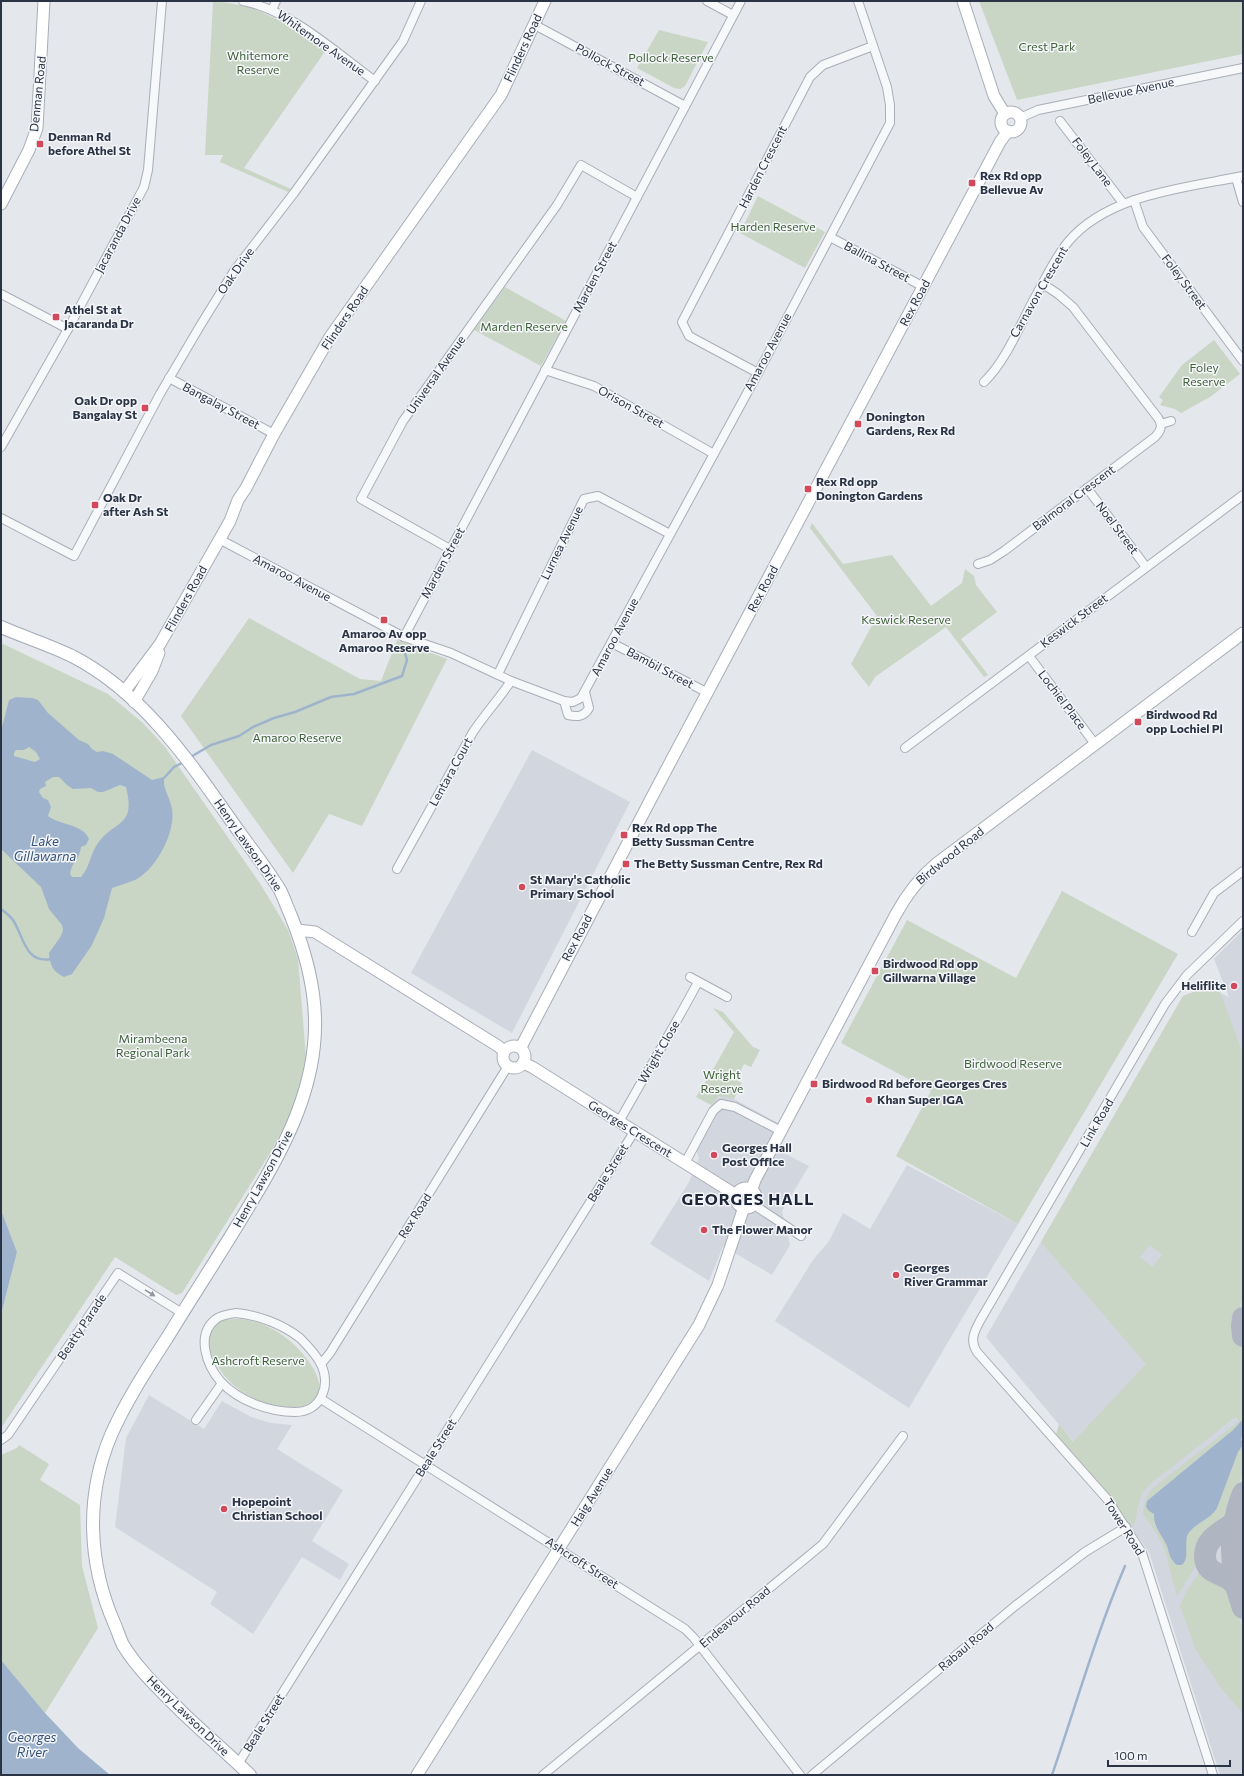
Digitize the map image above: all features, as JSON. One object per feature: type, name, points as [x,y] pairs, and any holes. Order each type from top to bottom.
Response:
[{"type":"main road","name":"Henry Lawson Drive","points":[[1,627],[72,656],[106,677],[156,723],[188,760],[281,892],[297,930],[309,971],[315,1015],[312,1059],[305,1091],[288,1136],[263,1182],[127,1405],[107,1446],[100,1468],[94,1504],[94,1556],[104,1602],[123,1645],[150,1680],[250,1775]]},
{"type":"street","name":"Denman Road","points":[[1,204],[24,161],[37,128],[44,1]]},
{"type":"street","name":"Jacaranda Drive","points":[[1,447],[68,329],[144,186],[148,170],[162,1]]},
{"type":"street","name":"Whitemore Avenue","points":[[243,1],[272,10],[308,32],[375,81]]},
{"type":"street","points":[[272,10],[276,1]]},
{"type":"street","name":"Oak Drive","points":[[1,518],[74,556],[168,378],[234,271],[294,192],[403,41],[422,1]]},
{"type":"street","name":"Flinders Road","points":[[124,692],[160,644],[230,521],[238,500],[246,488],[274,434],[330,337],[501,95],[545,1]]},
{"type":"street","points":[[708,1],[733,15]]},
{"type":"street","name":"Marden Street","points":[[404,637],[741,1]]},
{"type":"street","name":"Amaroo Avenue","points":[[585,692],[758,373],[890,123],[890,105],[887,87],[858,1]]},
{"type":"street","points":[[963,1],[994,96],[1005,114]]},
{"type":"street","name":"Pollock Street","points":[[535,25],[685,106]]},
{"type":"street","name":"Harden Crescent","points":[[758,373],[689,336],[682,322],[810,77],[823,65],[873,46]]},
{"type":"street","name":"Bellevue Avenue","points":[[1020,118],[1038,110],[1243,68]]},
{"type":"street","points":[[1014,112],[1020,118],[1019,127],[1014,131],[1008,132],[1003,128],[1001,122],[1005,114],[1014,112]]},
{"type":"street","name":"Foley Lane","points":[[1060,120],[1123,203]]},
{"type":"street","name":"Rex Road","points":[[521,1047],[1000,142],[1008,132]]},
{"type":"street","name":"Universal Avenue","points":[[450,549],[361,499],[403,421],[557,205],[581,165],[637,197]]},
{"type":"street","points":[[1240,177],[1243,202]]},
{"type":"street","name":"Carnavon Crescent","points":[[984,382],[1000,362],[1062,250],[1077,232],[1103,212],[1123,203],[1240,177]]},
{"type":"street","name":"Foley Street","points":[[1134,200],[1143,227],[1243,361]]},
{"type":"street","name":"Ballina Street","points":[[830,237],[924,287]]},
{"type":"street","points":[[1043,284],[1073,307],[1158,418],[1161,424],[1171,421]]},
{"type":"street","points":[[1,294],[68,329]]},
{"type":"street","name":"Orison Street","points":[[545,370],[594,386],[714,454]]},
{"type":"street","name":"Bangalay Street","points":[[168,378],[274,434]]},
{"type":"street","name":"Balmoral Crescent","points":[[978,564],[990,560],[1004,551],[1155,437],[1161,428],[1161,424]]},
{"type":"street","name":"Noel Street","points":[[1087,488],[1146,567]]},
{"type":"street","name":"Keswick Street","points":[[905,748],[1243,495]]},
{"type":"street","name":"Lurnea Avenue","points":[[498,674],[584,498],[598,496],[670,534]]},
{"type":"street","name":"Amaroo Avenue","points":[[219,539],[404,637],[451,653],[511,681],[564,702]]},
{"type":"street","name":"Birdwood Road","points":[[751,1191],[780,1131],[911,888],[936,864],[1243,634]]},
{"type":"street","name":"Bambil Street","points":[[612,643],[708,693]]},
{"type":"street","name":"Flinders Road","points":[[134,702],[152,671],[158,656],[160,644]]},
{"type":"street","name":"Lochiel Place","points":[[1029,656],[1096,744]]},
{"type":"street","name":"Lentara Court","points":[[397,869],[473,732],[511,681]]},
{"type":"street","points":[[585,692],[589,708],[586,713],[577,717],[568,714],[564,702],[577,700],[585,692]]},
{"type":"street","points":[[1192,932],[1214,893],[1243,871]]},
{"type":"street","name":"Link Road","points":[[973,1341],[974,1332],[981,1319],[1165,1004],[1184,979],[1243,921]]},
{"type":"street","points":[[297,930],[315,932],[504,1051]]},
{"type":"street","points":[[690,977],[727,996]]},
{"type":"street","name":"Wright Close","points":[[619,1122],[650,1066],[670,1035],[698,982]]},
{"type":"street","points":[[514,1045],[521,1047],[525,1055],[523,1063],[514,1068],[508,1066],[503,1059],[504,1051],[514,1045]]},
{"type":"street","name":"Georges Crescent","points":[[523,1063],[736,1195]]},
{"type":"street","name":"Rex Road","points":[[321,1364],[330,1353],[508,1066]]},
{"type":"street","points":[[685,1163],[713,1111],[721,1104],[735,1107],[780,1131]]},
{"type":"street","name":"Beale Street","points":[[238,1764],[634,1132]]},
{"type":"street","points":[[749,1206],[756,1198],[751,1191],[742,1188],[738,1190],[736,1195],[737,1201],[749,1206],[801,1236]]},
{"type":"street","name":"Haig Avenue","points":[[417,1775],[704,1317],[749,1206]]},
{"type":"street","name":"Beatty Parade","points":[[1,1440],[8,1435],[118,1273],[182,1313]]},
{"type":"street","points":[[244,1314],[276,1324],[299,1338],[312,1351],[321,1364],[326,1384],[321,1399],[311,1408],[299,1412],[286,1412],[272,1410],[248,1401],[222,1383],[209,1362],[205,1345],[207,1332],[212,1323],[225,1315],[244,1314]]},
{"type":"street","name":"Tower Road","points":[[973,1341],[977,1352],[1107,1499],[1142,1553],[1214,1775]]},
{"type":"street","points":[[196,1420],[222,1383]]},
{"type":"street","name":"Ashcroft Street","points":[[321,1399],[680,1625],[690,1633],[800,1775]]},
{"type":"street","name":"Endeavour Road","points":[[543,1775],[823,1544],[903,1436]]},
{"type":"street","name":"Rabaul Road","points":[[812,1775],[1015,1606],[1085,1552],[1126,1527]]},
{"type":"shaded area","name":"St Mary's Catholic Primary School","points":[[532,750],[630,802],[512,1033],[411,973]]},
{"type":"shaded area","points":[[1243,930],[1243,1775],[1220,1775],[1149,1552],[1133,1530],[1106,1481],[986,1337],[1183,996],[1207,987],[1229,997],[1214,959]]},
{"type":"shaded area","points":[[722,1095],[734,1099],[778,1123],[782,1152],[809,1166],[782,1211],[790,1245],[772,1275],[723,1246],[709,1281],[650,1244],[689,1182],[699,1158],[697,1152],[689,1148],[714,1100]]},
{"type":"shaded area","name":"Georges River Grammar","points":[[907,1165],[1018,1224],[909,1408],[775,1321],[813,1260],[829,1241],[843,1213],[870,1229]]},
{"type":"shaded area","name":"Hopepoint Christian School","points":[[149,1395],[204,1429],[222,1401],[251,1417],[271,1423],[292,1425],[277,1449],[343,1490],[312,1541],[349,1564],[340,1580],[302,1557],[253,1634],[210,1604],[217,1592],[115,1527],[126,1438]]},
{"type":"green space","name":"Crest Park","points":[[979,1],[1243,1],[1243,54],[1017,100]]},
{"type":"green space","name":"Whitemore Reserve","points":[[213,2],[229,3],[259,11],[273,17],[326,50],[244,168],[291,189],[288,192],[220,162],[223,155],[205,155]]},
{"type":"green space","name":"Pollock Reserve","points":[[659,30],[708,42],[685,86],[680,89],[674,88],[637,68]]},
{"type":"green space","name":"Harden Reserve","points":[[758,196],[825,232],[805,268],[740,233]]},
{"type":"green space","name":"Marden Reserve","points":[[505,287],[566,321],[541,366],[474,330]]},
{"type":"green space","name":"Foley Reserve","points":[[1214,340],[1240,374],[1210,397],[1181,413],[1175,409],[1160,405],[1163,400],[1159,397],[1182,365]]},
{"type":"green space","name":"Keswick Reserve","points":[[812,523],[843,564],[892,555],[931,606],[962,583],[965,569],[974,576],[976,585],[997,612],[961,639],[988,675],[984,677],[946,627],[875,677],[869,687],[851,664],[877,616],[810,528]]},
{"type":"green space","name":"Amaroo Reserve","points":[[249,618],[360,679],[381,681],[397,640],[447,659],[362,826],[329,814],[293,873],[181,716]]},
{"type":"green space","name":"Mirambeena Regional Park","points":[[1,643],[108,694],[143,723],[165,747],[261,885],[288,930],[298,959],[306,1057],[302,1079],[290,1116],[272,1150],[182,1293],[176,1295],[115,1257],[1,1428],[1,1315],[17,1252],[1,1210]]},
{"type":"green space","name":"Birdwood Reserve","points":[[1062,891],[1178,954],[1018,1224],[896,1156],[931,1091],[841,1043],[907,920],[1016,978]]},
{"type":"green space","points":[[1207,987],[1220,992],[1243,1054],[1243,1295],[1234,1327],[1236,1338],[1243,1353],[1243,1419],[1233,1430],[1147,1501],[1154,1514],[1154,1524],[1166,1544],[1172,1561],[1176,1565],[1180,1565],[1185,1562],[1185,1544],[1188,1533],[1214,1512],[1238,1452],[1243,1445],[1243,1473],[1232,1499],[1225,1522],[1202,1541],[1199,1547],[1199,1561],[1177,1596],[1165,1550],[1158,1535],[1143,1514],[1146,1498],[1153,1488],[1239,1421],[1235,1417],[1149,1485],[1142,1494],[1137,1509],[1136,1520],[1131,1527],[1109,1494],[1056,1434],[1059,1424],[1073,1442],[1146,1364],[1041,1242],[1183,996]],"holes":[[[1150,1245],[1162,1255],[1152,1267],[1140,1257]]]},
{"type":"green space","name":"Wright Reserve","points":[[713,1008],[723,1012],[753,1047],[760,1050],[751,1067],[744,1064],[736,1080],[742,1083],[734,1099],[719,1096],[711,1105],[696,1097],[734,1032]]},
{"type":"green space","name":"Ashcroft Reserve","points":[[241,1319],[273,1329],[290,1341],[302,1353],[314,1369],[318,1378],[318,1394],[312,1401],[306,1405],[296,1407],[273,1405],[247,1395],[230,1382],[223,1374],[212,1355],[209,1345],[209,1336],[212,1328],[220,1322]]},
{"type":"green space","points":[[19,1445],[49,1464],[40,1480],[80,1505],[82,1566],[98,1628],[45,1713],[1,1660],[1,1455],[17,1448]]},
{"type":"green space","points":[[1201,1570],[1220,1581],[1227,1588],[1235,1612],[1243,1628],[1243,1714],[1221,1688],[1196,1650],[1180,1606],[1186,1592]]},
{"type":"water","name":"Lake Gillawarna","points":[[16,697],[38,700],[48,713],[79,740],[88,744],[92,749],[97,752],[103,751],[113,754],[152,780],[164,777],[166,790],[172,809],[171,828],[168,839],[157,859],[143,875],[135,880],[112,888],[104,918],[92,945],[72,974],[64,977],[52,967],[49,953],[61,936],[63,930],[62,925],[49,909],[41,887],[1,849],[1,731],[9,700]],"holes":[[[29,747],[36,752],[40,759],[35,762],[14,756],[16,750],[24,750]],[[53,777],[59,777],[73,789],[91,788],[98,792],[103,792],[120,785],[126,787],[128,800],[126,816],[98,843],[81,877],[72,877],[70,874],[81,847],[86,845],[89,839],[82,830],[48,816],[51,807],[48,800],[43,798],[39,792],[40,789],[46,786],[45,782]]]},
{"type":"water","points":[[1,1210],[17,1252],[1,1315]]},
{"type":"water","points":[[1243,1419],[1243,1437],[1241,1438],[1243,1445],[1238,1452],[1217,1508],[1210,1516],[1194,1527],[1188,1534],[1186,1558],[1182,1565],[1177,1565],[1171,1558],[1166,1544],[1156,1526],[1154,1514],[1146,1507],[1147,1501],[1233,1430]]},
{"type":"water","name":"Georges River","points":[[1,1660],[45,1713],[78,1748],[110,1775],[1,1775]]},
{"type":"waterway","points":[[189,758],[211,745],[239,736],[253,727],[274,718],[295,712],[331,697],[354,694],[402,676],[407,660],[403,646]]},
{"type":"waterway","points":[[163,779],[174,767],[184,762]]},
{"type":"waterway","points":[[1,909],[13,920],[26,948],[30,953],[42,959],[51,959]]},
{"type":"waterway","points":[[1052,1775],[1095,1644],[1125,1566]]},
{"type":"taxiway","points":[[1243,1318],[1243,1336]]},
{"type":"taxiway","points":[[1243,1493],[1235,1522],[1232,1550],[1235,1579],[1243,1608]]},
{"type":"taxiway","points":[[1235,1520],[1210,1541],[1205,1556],[1206,1563],[1209,1568],[1228,1578],[1236,1587]]},
{"type":"place","name":"Denman Rd before Athel St","points":[[40,144]]},
{"type":"place","name":"Rex Rd opp Bellevue Av","points":[[972,183]]},
{"type":"place","name":"Athel St at Jacaranda Dr","points":[[56,317]]},
{"type":"place","name":"Oak Dr opp Bangalay St","points":[[145,408]]},
{"type":"place","name":"Donington Gardens, Rex Rd","points":[[858,424]]},
{"type":"place","name":"Rex Rd opp Donington Gardens","points":[[808,489]]},
{"type":"place","name":"Oak Dr after Ash St","points":[[95,505]]},
{"type":"place","name":"Amaroo Av opp Amaroo Reserve","points":[[384,620]]},
{"type":"place","name":"Birdwood Rd opp Lochiel Pl","points":[[1138,722]]},
{"type":"place","name":"Rex Rd opp The Betty Sussman Centre","points":[[624,835]]},
{"type":"place","name":"The Betty Sussman Centre, Rex Rd","points":[[626,864]]},
{"type":"place","name":"St Mary's Catholic Primary School","points":[[522,887]]},
{"type":"place","name":"Birdwood Rd opp Gillwarna Village","points":[[875,971]]},
{"type":"place","name":"Heliflite","points":[[1234,986]]},
{"type":"place","name":"Birdwood Rd before Georges Cres","points":[[814,1084]]},
{"type":"place","name":"Khan Super IGA","points":[[869,1100]]},
{"type":"place","name":"Georges Hall Post Office","points":[[714,1155]]},
{"type":"place","name":"The Flower Manor","points":[[704,1230]]},
{"type":"place","name":"Georges River Grammar","points":[[896,1275]]},
{"type":"place","name":"Hopepoint Christian School","points":[[224,1509]]},
{"type":"district","name":"GEORGES HALL","points":[[748,1199]]}]
